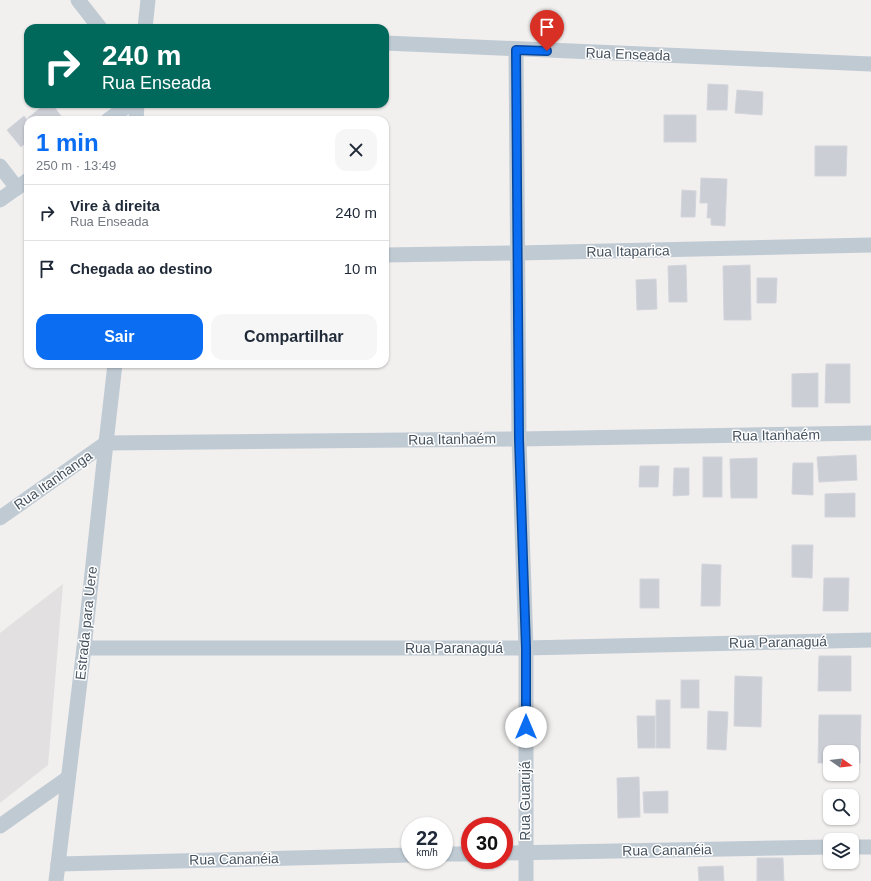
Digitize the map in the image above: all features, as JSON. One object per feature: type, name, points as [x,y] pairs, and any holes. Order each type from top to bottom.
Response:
[{"type":"street","points":[[78,0],[101,24]]},
{"type":"street","points":[[145,24],[148,0]]},
{"type":"street","name":"Rua Enseada","points":[[389,43],[516,50],[871,64]]},
{"type":"street","name":"Rua Guarujá","points":[[516,50],[519,439],[526,648],[526,881]]},
{"type":"street","points":[[114,116],[124,108]]},
{"type":"street","points":[[0,166],[22,184],[0,200]]},
{"type":"street","name":"Rua Itaparica","points":[[389,255],[518,254],[871,245]]},
{"type":"street","name":"Estrada para Uere","points":[[56,881],[115,368]]},
{"type":"street","name":"Rua Itanhaém","points":[[106,443],[519,439],[871,433]]},
{"type":"street","name":"Rua Itanhanga","points":[[0,518],[106,443]]},
{"type":"street","name":"Rua Paranaguá","points":[[84,648],[526,648],[871,640]]},
{"type":"street","points":[[0,826],[68,778]]},
{"type":"street","name":"Rua Cananéia","points":[[513,853],[823,847]]},
{"type":"street","points":[[859,847],[871,847]]},
{"type":"street","name":"Rua Cananéia","points":[[58,864],[401,855]]},
{"type":"shaded area","points":[[63,584],[48,765],[0,803],[0,633]]},
{"type":"building","points":[[708,84],[728,85],[727,110],[707,110]]},
{"type":"building","points":[[737,90],[763,92],[762,115],[735,113]]},
{"type":"building","points":[[40,108],[55,108],[61,116],[30,116]]},
{"type":"building","points":[[664,115],[696,115],[696,142],[664,142]]},
{"type":"building","points":[[24,116],[24,144],[21,147],[7,130]]},
{"type":"building","points":[[815,146],[847,146],[846,176],[815,176]]},
{"type":"building","points":[[701,178],[727,179],[725,226],[711,225],[711,218],[707,218],[708,203],[700,203]]},
{"type":"building","points":[[682,190],[696,191],[695,217],[681,217]]},
{"type":"building","points":[[686,265],[687,302],[669,302],[668,266]]},
{"type":"building","points":[[750,265],[751,320],[724,320],[723,266]]},
{"type":"building","points":[[757,278],[777,278],[776,303],[757,303]]},
{"type":"building","points":[[656,279],[657,309],[637,310],[636,280]]},
{"type":"building","points":[[826,364],[850,364],[850,403],[825,403]]},
{"type":"building","points":[[818,373],[818,407],[792,407],[792,374]]},
{"type":"building","points":[[856,455],[857,480],[819,482],[817,457]]},
{"type":"building","points":[[703,457],[722,457],[722,497],[703,497]]},
{"type":"building","points":[[757,458],[757,498],[731,498],[730,459]]},
{"type":"building","points":[[793,463],[813,463],[813,495],[792,494]]},
{"type":"building","points":[[640,466],[659,466],[658,487],[639,487]]},
{"type":"building","points":[[674,468],[689,468],[689,495],[673,496]]},
{"type":"building","points":[[855,493],[855,517],[825,517],[825,494]]},
{"type":"building","points":[[792,545],[813,545],[812,578],[792,577]]},
{"type":"building","points":[[702,564],[721,565],[720,606],[701,606]]},
{"type":"building","points":[[824,578],[849,578],[848,611],[823,611]]},
{"type":"building","points":[[640,579],[659,579],[659,608],[640,608]]},
{"type":"building","points":[[819,656],[851,656],[851,691],[818,691]]},
{"type":"building","points":[[735,676],[762,677],[761,727],[734,726]]},
{"type":"building","points":[[681,680],[699,680],[699,708],[681,708]]},
{"type":"building","points":[[656,700],[670,700],[670,748],[656,748]]},
{"type":"building","points":[[708,711],[728,712],[726,750],[707,749]]},
{"type":"building","points":[[819,715],[861,715],[860,763],[859,745],[823,745],[823,763],[818,763]]},
{"type":"building","points":[[637,716],[655,716],[655,748],[638,748]]},
{"type":"building","points":[[639,777],[640,817],[618,818],[617,778]]},
{"type":"building","points":[[668,791],[668,813],[644,813],[643,792]]},
{"type":"building","points":[[757,858],[783,858],[784,881],[757,881]]},
{"type":"building","points":[[723,866],[724,881],[699,881],[698,867]]},
{"type":"route","points":[[526,727],[526,648],[519,439],[516,50],[547,51]]}]
